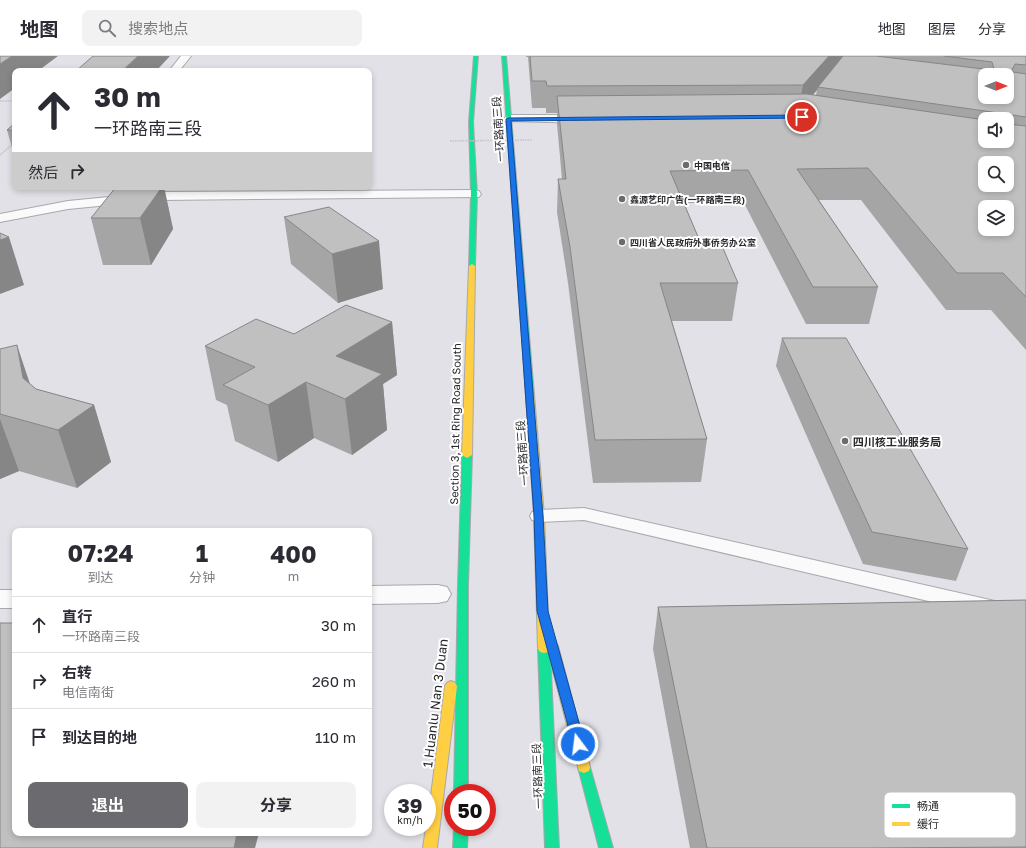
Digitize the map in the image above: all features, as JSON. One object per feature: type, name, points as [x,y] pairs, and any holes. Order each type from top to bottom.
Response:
[{"type":"main road","name":"Section 3, 1st Ring Road South","points":[[461,784],[464,585],[474,194],[471,122],[476,56]]},
{"type":"main road","name":"一环路南三段","points":[[504,56],[538,516],[552,848]]},
{"type":"main road","name":"1 Huanlu Nan 3 Duan","points":[[430,848],[464,585]]},
{"type":"main road","points":[[542,611],[606,848]]},
{"type":"main road","points":[[460,848],[461,836]]},
{"type":"street","points":[[176,68],[186,56]]},
{"type":"street","points":[[509,119],[596,119]]},
{"type":"street","points":[[68,205],[78,193]]},
{"type":"street","points":[[0,218],[68,205],[160,196],[474,194]]},
{"type":"street","points":[[372,595],[438,594]]},
{"type":"street","points":[[0,599],[12,598]]},
{"type":"lane","points":[[538,516],[584,514],[1026,616]]},
{"type":"path","points":[[0,101],[12,101]]},
{"type":"path","points":[[450,140],[532,140]]},
{"type":"path","points":[[0,155],[12,145]]},
{"type":"building","points":[[0,56],[12,56],[0,64]]},
{"type":"building","points":[[93,56],[138,56],[125,68],[79,68]]},
{"type":"building","points":[[530,56],[829,56],[803,85],[547,86],[546,81],[532,81]]},
{"type":"building","points":[[843,56],[876,56],[978,68],[978,104],[1014,104],[1014,72],[1026,74],[1026,117],[1014,115],[1014,112],[991,112],[818,87]]},
{"type":"building","points":[[944,56],[1026,56],[1026,65],[1015,64],[1013,68],[994,68],[992,62]]},
{"type":"building","points":[[807,94],[978,119],[978,148],[1014,148],[1014,125],[1026,126],[1026,297],[1003,273],[957,273],[868,168],[797,169],[878,287],[813,287],[748,170],[670,171],[702,246],[722,246],[738,283],[660,283],[707,439],[595,440],[570,247],[558,179],[566,179],[557,96]]},
{"type":"building","points":[[12,126],[12,130],[7,130]]},
{"type":"building","points":[[114,190],[160,190],[140,218],[91,218]]},
{"type":"building","points":[[329,207],[379,241],[332,254],[284,217]]},
{"type":"building","points":[[0,233],[9,237],[0,240]]},
{"type":"building","points":[[346,305],[392,322],[336,356],[382,374],[345,399],[306,382],[268,405],[223,385],[255,367],[205,346],[256,319],[294,334]]},
{"type":"building","points":[[782,338],[846,338],[968,549],[872,532]]},
{"type":"building","points":[[17,345],[23,378],[36,389],[94,405],[58,430],[0,414],[0,349]]},
{"type":"building","points":[[1026,600],[1026,847],[707,848],[658,607]]},
{"type":"building","points":[[0,623],[12,623],[12,836],[236,836],[234,848],[0,848]]},
{"type":"traffic: fast","points":[[472,266],[474,194],[471,122],[476,56]]},
{"type":"traffic: fast","points":[[504,56],[530,395]]},
{"type":"traffic: fast","points":[[461,784],[463,585],[467,455]]},
{"type":"traffic: fast","points":[[544,649],[552,848]]},
{"type":"traffic: fast","points":[[584,767],[606,848]]},
{"type":"traffic: fast","points":[[460,848],[461,836]]},
{"type":"traffic: slow","points":[[467,455],[472,266]]},
{"type":"traffic: slow","points":[[530,395],[539,516],[544,649]]},
{"type":"traffic: slow","points":[[552,646],[584,767]]},
{"type":"traffic: slow","points":[[430,848],[451,686]]},
{"type":"place","name":"中国电信","points":[[686,165]]},
{"type":"place","name":"鑫源艺印广告(一环路南三段)","points":[[622,199]]},
{"type":"place","name":"四川省人民政府外事侨务办公室","points":[[622,242]]},
{"type":"place","name":"四川核工业服务局","points":[[845,441]]},
{"type":"route","points":[[578,744],[542,611],[538,516],[509,119],[802,117]]}]
